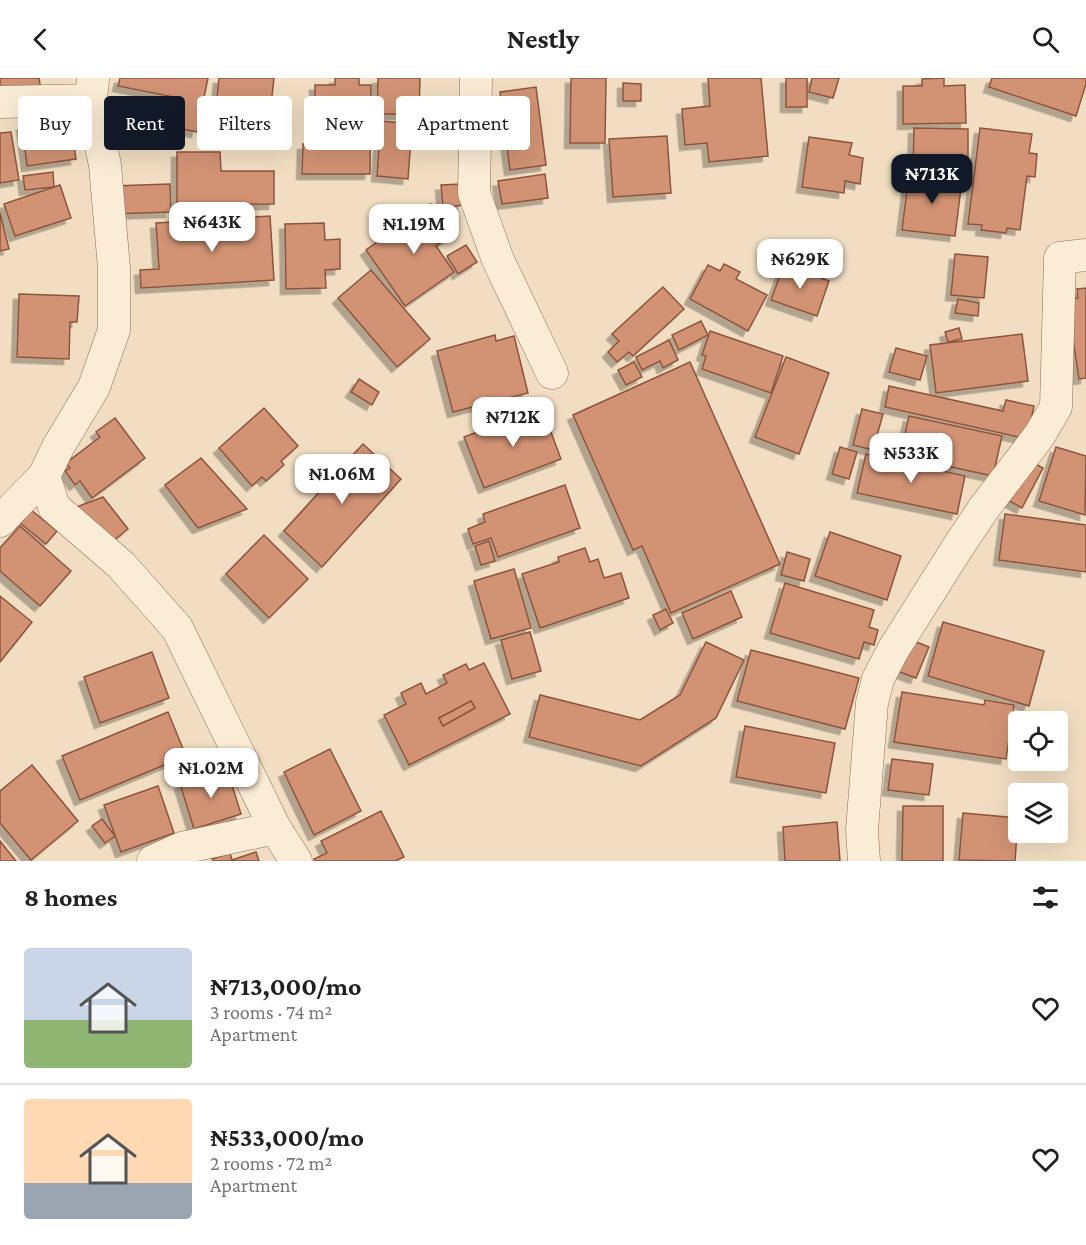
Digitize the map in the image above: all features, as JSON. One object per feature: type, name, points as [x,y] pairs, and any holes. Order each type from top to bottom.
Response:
[{"type":"street","points":[[476,78],[474,193],[498,260],[552,373]]},
{"type":"street","points":[[0,102],[92,89],[105,165],[114,268],[114,330],[94,387],[58,447],[44,476],[0,520]]},
{"type":"street","points":[[864,861],[861,830],[872,703],[878,679],[893,650],[965,537],[984,508],[1039,436],[1056,407],[1060,258],[1086,255]]},
{"type":"street","points":[[44,476],[54,507],[121,565],[177,628],[275,828],[296,861]]},
{"type":"street","points":[[153,861],[182,848],[275,828]]},
{"type":"building","points":[[0,78],[39,78],[41,90],[0,95]]},
{"type":"building","points":[[120,78],[208,78],[204,96],[197,96],[197,132],[185,130],[185,96],[169,96],[118,86]]},
{"type":"building","points":[[219,78],[274,78],[272,96],[217,96]]},
{"type":"building","points":[[335,78],[359,78],[359,85],[371,85],[371,96],[315,96],[315,85],[335,85]]},
{"type":"building","points":[[378,78],[420,78],[420,96],[396,96],[396,114],[384,114],[384,96],[378,96]]},
{"type":"building","points":[[571,78],[606,78],[605,143],[570,143]]},
{"type":"building","points":[[708,78],[761,78],[768,156],[709,162],[707,143],[685,145],[682,109],[710,106]]},
{"type":"building","points":[[786,78],[807,78],[807,107],[786,107]]},
{"type":"building","points":[[812,78],[839,78],[833,98],[809,92]]},
{"type":"building","points":[[944,78],[944,86],[965,85],[966,123],[903,124],[903,86],[922,86],[922,79]]},
{"type":"building","points":[[992,78],[1086,78],[1086,84],[1076,116],[989,87]]},
{"type":"building","points":[[623,83],[641,84],[641,101],[623,101]]},
{"type":"building","points":[[536,87],[546,165],[510,170],[507,150],[530,150],[530,96],[501,96],[500,92]]},
{"type":"building","points":[[384,121],[396,122],[396,150],[410,150],[408,179],[377,176],[379,150],[384,150]]},
{"type":"building","points":[[914,128],[968,129],[968,168],[913,167]]},
{"type":"building","points":[[980,128],[1032,134],[1029,153],[1037,154],[1035,177],[1027,176],[1020,230],[1007,228],[1006,233],[981,230],[982,225],[968,224]]},
{"type":"building","points":[[11,132],[19,180],[0,183],[0,133]]},
{"type":"building","points":[[667,136],[671,193],[613,197],[609,139]]},
{"type":"building","points":[[809,137],[852,143],[849,155],[863,158],[860,184],[845,181],[844,193],[802,187]]},
{"type":"building","points":[[303,144],[304,150],[370,150],[370,174],[302,174]]},
{"type":"building","points":[[25,150],[75,150],[76,159],[27,166]]},
{"type":"building","points":[[177,152],[220,152],[221,171],[274,171],[274,204],[177,205]]},
{"type":"building","points":[[53,172],[54,187],[25,190],[23,176]]},
{"type":"building","points":[[545,174],[548,198],[502,204],[498,181]]},
{"type":"building","points":[[909,174],[962,180],[955,236],[902,230]]},
{"type":"building","points":[[170,184],[171,212],[113,214],[112,186]]},
{"type":"building","points":[[461,184],[463,205],[443,208],[441,185]]},
{"type":"building","points":[[60,185],[71,218],[15,236],[4,204]]},
{"type":"building","points":[[431,204],[452,235],[436,246],[454,272],[405,306],[366,250]]},
{"type":"building","points":[[0,213],[9,249],[0,251]]},
{"type":"building","points":[[270,216],[274,280],[141,288],[140,270],[159,269],[156,223]]},
{"type":"building","points":[[324,223],[325,240],[340,239],[340,269],[325,270],[326,288],[286,289],[285,224]]},
{"type":"building","points":[[466,245],[477,262],[458,274],[447,256]]},
{"type":"building","points":[[955,254],[988,257],[984,298],[951,295]]},
{"type":"building","points":[[724,264],[740,272],[736,279],[767,295],[748,331],[690,299],[708,265],[720,271]]},
{"type":"building","points":[[784,264],[829,281],[817,316],[771,300]]},
{"type":"building","points":[[371,270],[430,339],[397,367],[338,298]]},
{"type":"building","points":[[663,287],[684,309],[633,356],[629,352],[617,362],[608,352],[619,341],[612,334]]},
{"type":"building","points":[[1086,288],[1086,378],[1079,379],[1067,299],[1078,298],[1077,289]]},
{"type":"building","points":[[19,294],[79,296],[77,322],[70,322],[69,359],[17,357]]},
{"type":"building","points":[[958,299],[979,303],[978,316],[955,313]]},
{"type":"building","points":[[701,321],[708,335],[679,350],[672,335]]},
{"type":"building","points":[[959,328],[962,339],[948,342],[945,332]]},
{"type":"building","points":[[710,331],[783,356],[771,393],[702,369],[706,356],[702,355]]},
{"type":"building","points":[[1022,334],[1028,381],[936,393],[930,345]]},
{"type":"building","points":[[495,335],[496,341],[514,336],[528,393],[453,412],[437,351]]},
{"type":"building","points":[[669,340],[678,360],[663,368],[660,361],[642,370],[636,357]]},
{"type":"building","points":[[896,348],[927,356],[920,380],[889,372]]},
{"type":"building","points":[[786,357],[829,373],[799,454],[755,437]]},
{"type":"building","points":[[634,362],[642,377],[626,385],[618,370]]},
{"type":"building","points":[[690,362],[780,564],[671,613],[642,546],[633,550],[573,415]]},
{"type":"building","points":[[359,379],[379,392],[372,405],[351,392]]},
{"type":"building","points":[[889,386],[1003,411],[1006,400],[1034,406],[1027,439],[885,407]]},
{"type":"building","points":[[264,408],[298,446],[281,461],[284,465],[266,481],[262,477],[252,486],[219,448]]},
{"type":"building","points":[[542,408],[561,459],[484,488],[464,437]]},
{"type":"building","points":[[862,409],[883,414],[873,450],[853,445]]},
{"type":"building","points":[[909,416],[1002,436],[993,476],[900,456]]},
{"type":"building","points":[[115,418],[145,458],[92,498],[80,481],[75,485],[65,471],[70,468],[66,463],[100,437],[96,432]]},
{"type":"building","points":[[363,444],[401,479],[322,567],[284,531]]},
{"type":"building","points":[[840,447],[857,452],[849,479],[832,474]]},
{"type":"building","points":[[1056,447],[1086,456],[1085,515],[1039,501]]},
{"type":"building","points":[[866,454],[965,476],[957,514],[857,493]]},
{"type":"building","points":[[201,458],[247,509],[198,528],[165,485]]},
{"type":"building","points":[[1025,458],[1043,468],[1022,508],[1004,498]]},
{"type":"building","points":[[565,485],[580,528],[498,557],[491,538],[473,544],[468,529],[485,522],[483,514]]},
{"type":"building","points":[[103,497],[128,529],[108,545],[71,509]]},
{"type":"building","points":[[31,510],[57,531],[46,544],[20,523]]},
{"type":"building","points":[[1005,514],[1086,525],[1086,572],[999,560]]},
{"type":"building","points":[[20,526],[71,571],[40,606],[0,571],[0,548]]},
{"type":"building","points":[[830,532],[901,556],[887,600],[815,576]]},
{"type":"building","points":[[264,535],[308,579],[269,618],[226,574]]},
{"type":"building","points":[[489,541],[495,561],[481,565],[475,546]]},
{"type":"building","points":[[585,548],[590,562],[598,559],[604,578],[621,573],[629,598],[540,628],[522,574],[559,562],[558,557]]},
{"type":"building","points":[[787,552],[810,559],[804,581],[781,575]]},
{"type":"building","points":[[514,569],[531,628],[491,639],[474,581]]},
{"type":"building","points":[[785,583],[874,610],[869,627],[878,630],[874,645],[864,642],[859,659],[770,633]]},
{"type":"building","points":[[731,591],[742,617],[693,639],[682,613]]},
{"type":"building","points":[[0,596],[32,622],[0,662]]},
{"type":"building","points":[[666,609],[673,623],[660,630],[653,615]]},
{"type":"building","points":[[943,622],[1044,651],[1029,706],[928,676]]},
{"type":"building","points":[[530,632],[541,671],[512,679],[501,640]]},
{"type":"building","points":[[906,638],[929,647],[916,678],[894,670]]},
{"type":"building","points":[[706,642],[744,660],[716,718],[641,766],[529,737],[540,695],[640,720],[680,695]]},
{"type":"building","points":[[751,650],[859,678],[845,729],[737,701]]},
{"type":"building","points":[[152,652],[169,698],[100,723],[84,677]]},
{"type":"building","points":[[484,663],[510,714],[409,765],[384,715],[406,704],[401,693],[421,683],[426,694],[447,683],[443,675],[466,664],[469,670]],"holes":[[[471,701],[475,708],[443,726],[439,718]]]},
{"type":"building","points":[[902,692],[984,705],[985,700],[1014,705],[1013,711],[1008,711],[1006,759],[894,742]]},
{"type":"building","points":[[471,701],[475,708],[443,726],[439,718]]},
{"type":"building","points":[[168,712],[186,756],[80,800],[62,756]]},
{"type":"building","points":[[745,726],[835,743],[826,793],[736,777]]},
{"type":"building","points":[[330,749],[361,811],[314,835],[284,772]]},
{"type":"building","points":[[892,759],[933,764],[929,795],[888,790]]},
{"type":"building","points":[[32,765],[78,821],[31,860],[0,823],[0,791]]},
{"type":"building","points":[[227,769],[241,814],[194,829],[180,784]]},
{"type":"building","points":[[158,786],[174,833],[121,852],[104,805]]},
{"type":"building","points":[[903,806],[943,806],[943,861],[902,861]]},
{"type":"building","points":[[381,811],[404,857],[395,861],[315,861],[314,859],[327,853],[321,841]]},
{"type":"building","points":[[963,813],[1008,817],[1008,843],[1016,843],[1015,861],[959,860]]},
{"type":"building","points":[[102,819],[115,836],[105,843],[92,826]]},
{"type":"building","points":[[837,822],[840,861],[785,861],[783,827]]},
{"type":"building","points":[[0,841],[16,861],[0,861]]},
{"type":"building","points":[[256,852],[259,861],[213,861],[212,859],[230,853],[232,860]]}]
